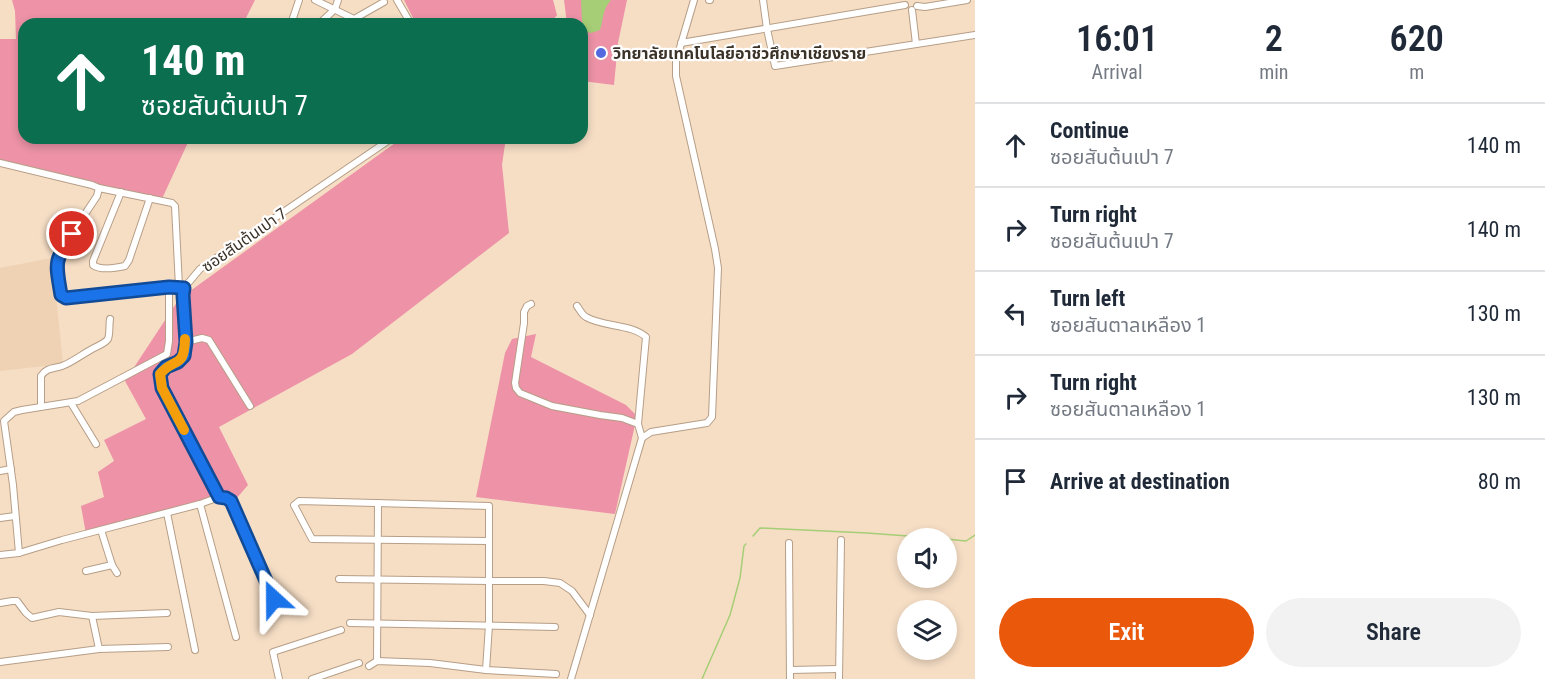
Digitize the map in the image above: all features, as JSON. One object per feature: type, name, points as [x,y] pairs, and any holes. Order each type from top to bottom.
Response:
[{"type":"street","points":[[293,18],[299,0]]},
{"type":"street","points":[[315,0],[352,18]]},
{"type":"street","points":[[325,18],[334,9],[338,0]]},
{"type":"street","points":[[397,0],[408,18]]},
{"type":"street","points":[[642,438],[651,432],[707,423],[712,417],[718,268],[676,76],[676,61],[694,0]]},
{"type":"street","points":[[763,0],[775,66],[975,36]]},
{"type":"street","points":[[681,43],[905,2],[908,9],[915,5],[925,7],[967,0]]},
{"type":"street","points":[[356,18],[384,2]]},
{"type":"street","points":[[915,5],[916,44]]},
{"type":"street","name":"ซอยสันต้นเปา 7","points":[[181,287],[200,268],[383,144]]},
{"type":"street","points":[[0,163],[99,188],[172,203],[176,208],[186,342],[184,356],[178,362],[166,367],[160,374],[162,388],[219,497]]},
{"type":"street","points":[[99,188],[97,196],[59,253],[56,263],[61,295],[66,298],[181,287]]},
{"type":"street","points":[[121,192],[93,261],[93,265],[97,268],[125,266],[150,198]]},
{"type":"street","points":[[19,553],[13,486],[2,430],[4,421],[14,412],[71,403],[84,398],[166,354],[169,341],[169,287]]},
{"type":"street","points":[[531,304],[524,312],[515,384],[520,393],[552,406],[622,418],[638,424]]},
{"type":"street","points":[[571,679],[642,438],[638,424],[646,337],[639,331],[584,316],[577,306]]},
{"type":"street","points":[[41,406],[41,376],[44,372],[63,366],[84,352],[104,343],[109,336],[110,320]]},
{"type":"street","points":[[186,342],[202,338],[209,339],[250,406]]},
{"type":"street","points":[[71,403],[96,444]]},
{"type":"street","points":[[0,471],[10,469]]},
{"type":"street","points":[[0,555],[19,553],[219,497],[226,498],[231,501],[274,599]]},
{"type":"street","points":[[486,670],[489,625],[489,541],[489,506],[299,501],[294,505],[312,539],[489,541]]},
{"type":"street","points":[[377,662],[378,503]]},
{"type":"street","points":[[200,504],[236,637]]},
{"type":"street","points":[[167,513],[195,650]]},
{"type":"street","points":[[0,518],[15,516]]},
{"type":"street","points":[[101,530],[112,565],[117,573]]},
{"type":"street","points":[[839,679],[841,540]]},
{"type":"street","points":[[789,543],[790,679]]},
{"type":"street","points":[[86,571],[112,565]]},
{"type":"street","points":[[339,579],[560,583],[572,591],[590,615]]},
{"type":"street","points":[[0,603],[17,601],[32,618],[58,612],[92,616],[167,613]]},
{"type":"street","points":[[92,616],[99,649]]},
{"type":"street","points":[[350,623],[555,627]]},
{"type":"street","points":[[279,679],[273,652],[341,630]]},
{"type":"street","points":[[0,662],[99,649],[168,647]]},
{"type":"street","points":[[369,666],[377,662],[430,663],[556,675]]},
{"type":"street","points":[[312,679],[359,663]]},
{"type":"street","points":[[790,670],[839,669]]},
{"type":"shaded area","points":[[12,0],[255,0],[246,18],[18,18],[18,144],[187,144],[161,201],[0,163],[0,39],[16,39],[15,11]]},
{"type":"shaded area","points":[[404,0],[553,0],[557,15],[555,18],[413,18]]},
{"type":"shaded area","points":[[564,0],[627,0],[618,43],[614,85],[588,82],[588,18],[566,18]]},
{"type":"shaded area","points":[[581,0],[611,0],[605,11],[600,30],[588,32],[588,18],[582,18]]},
{"type":"shaded area","points":[[394,144],[505,144],[502,165],[509,233],[352,354],[219,427],[248,485],[236,499],[219,497],[86,534],[81,506],[104,497],[98,472],[114,461],[104,440],[146,419],[125,381],[179,299]]},
{"type":"shaded area","points":[[52,258],[63,364],[0,371],[0,268]]},
{"type":"shaded area","points":[[536,334],[531,357],[626,405],[637,416],[615,514],[476,497],[505,353],[512,339]]},
{"type":"waterway","points":[[753,536],[760,528],[897,535]]},
{"type":"waterway","points":[[957,540],[966,541],[975,535]]},
{"type":"waterway","points":[[702,679],[730,615],[746,544]]},
{"type":"slow traffic","points":[[184,430],[162,388],[160,374],[166,367],[178,362],[184,356],[185,339]]},
{"type":"place","name":"วิทยาลัยเทคโนโลยีอาชีวศึกษาเชียงราย","points":[[601,53]]},
{"type":"route","points":[[72,234],[59,253],[56,263],[61,295],[66,298],[169,287],[184,288],[186,342],[184,356],[178,362],[166,367],[160,374],[162,388],[219,497],[231,501],[274,599]]}]
